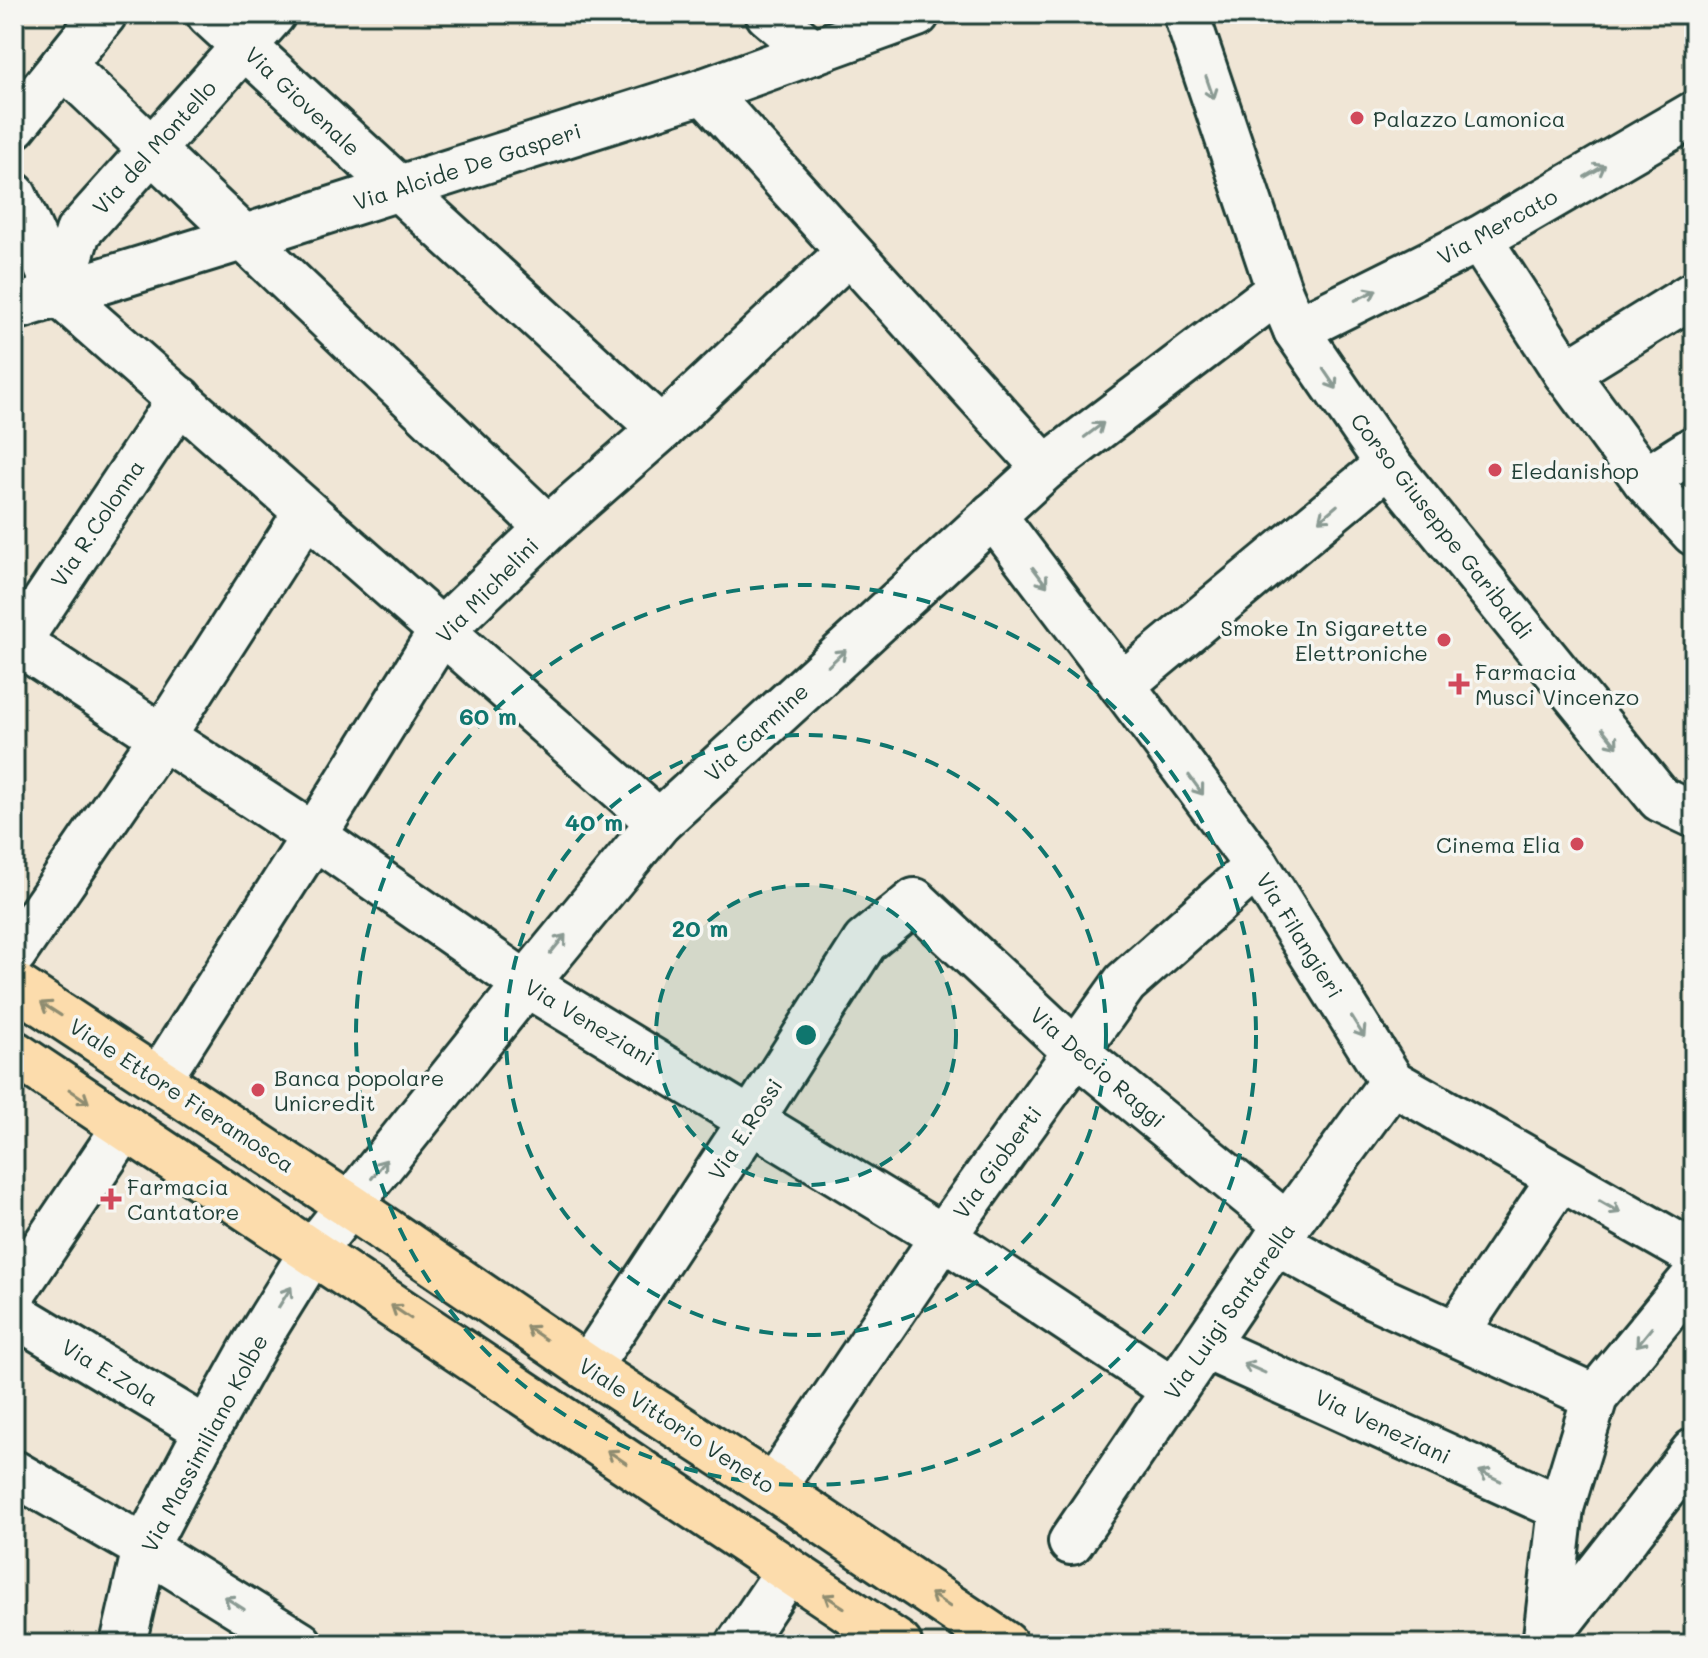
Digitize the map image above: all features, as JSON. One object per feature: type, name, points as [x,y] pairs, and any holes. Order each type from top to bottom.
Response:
[{"type":"main road","name":"Viale Ettore Fieramosca","points":[[14,985],[350,1206]]},
{"type":"main road","points":[[14,1053],[899,1644]]},
{"type":"main road","name":"Viale Vittorio Veneto","points":[[350,1206],[1005,1644]]},
{"type":"street","points":[[14,126],[104,14]]},
{"type":"street","name":"Via Giovenale","points":[[209,14],[661,429]]},
{"type":"street","name":"Via del Montello","points":[[59,294],[78,232],[273,14]]},
{"type":"street","points":[[768,14],[813,52]]},
{"type":"street","name":"Via Alcide De Gasperi","points":[[14,308],[704,91],[917,14]]},
{"type":"street","name":"Corso Giuseppe Garibaldi","points":[[1186,14],[1279,290],[1296,330],[1388,464],[1660,799],[1694,815]]},
{"type":"street","points":[[63,65],[548,528]]},
{"type":"street","points":[[704,91],[1045,468]]},
{"type":"street","name":"Via Mercato","points":[[1296,330],[1479,239],[1694,114]]},
{"type":"street","points":[[14,195],[59,294],[659,822]]},
{"type":"street","points":[[1479,239],[1566,373],[1645,480],[1694,533]]},
{"type":"street","name":"Via Michelini","points":[[159,1079],[442,630],[548,528],[661,429],[849,252]]},
{"type":"street","name":"Via Carmine","points":[[312,1252],[659,822],[1045,468],[1279,290]]},
{"type":"street","points":[[1566,373],[1694,294]]},
{"type":"street","name":"Via R.Colonna","points":[[15,643],[180,399]]},
{"type":"street","points":[[1645,480],[1694,449]]},
{"type":"street","points":[[1122,685],[1388,464]]},
{"type":"street","points":[[14,953],[162,737],[306,513]]},
{"type":"street","name":"Via Filangieri","points":[[993,515],[1257,866],[1392,1082],[1694,1254]]},
{"type":"street","name":"Via Veneziani","points":[[15,643],[314,836],[526,984],[943,1237],[1174,1390]]},
{"type":"street","name":"Via Gioberti","points":[[773,1488],[943,1237],[1125,983],[1257,866]]},
{"type":"street","name":"Via Decio Raggi","points":[[915,901],[1076,1052],[1281,1234],[1375,1297],[1595,1397]]},
{"type":"street","name":"Via E.Rossi","points":[[588,1368],[865,942],[915,901]]},
{"type":"street","name":"Via Luigi Santarella","points":[[1071,1542],[1281,1234],[1392,1082]]},
{"type":"street","points":[[14,1292],[125,1127]]},
{"type":"street","points":[[1456,1333],[1560,1178]]},
{"type":"street","name":"Via Massimiliano Kolbe","points":[[123,1644],[145,1548],[255,1344],[312,1252]]},
{"type":"street","points":[[1549,1642],[1561,1508],[1595,1397],[1694,1277]]},
{"type":"street","name":"Via E.Zola","points":[[14,1314],[207,1430]]},
{"type":"street","name":"Via Veneziani","points":[[1204,1346],[1561,1508]]},
{"type":"street","points":[[1549,1642],[1691,1462]]},
{"type":"street","points":[[14,1473],[145,1548],[300,1644]]},
{"type":"street","points":[[739,1644],[788,1571]]},
{"type":"place","name":"Palazzo Lamonica","points":[[1357,118]]},
{"type":"place","name":"Eledanishop","points":[[1495,470]]},
{"type":"place","name":"Smoke In Sigarette Elettroniche","points":[[1444,640]]},
{"type":"place","name":"Farmacia Musci Vincenzo","points":[[1459,684]]},
{"type":"place","name":"Cinema Elia","points":[[1577,844]]},
{"type":"place","name":"Banca popolare Unicredit","points":[[258,1090]]},
{"type":"place","name":"Farmacia Cantatore","points":[[111,1199]]}]
